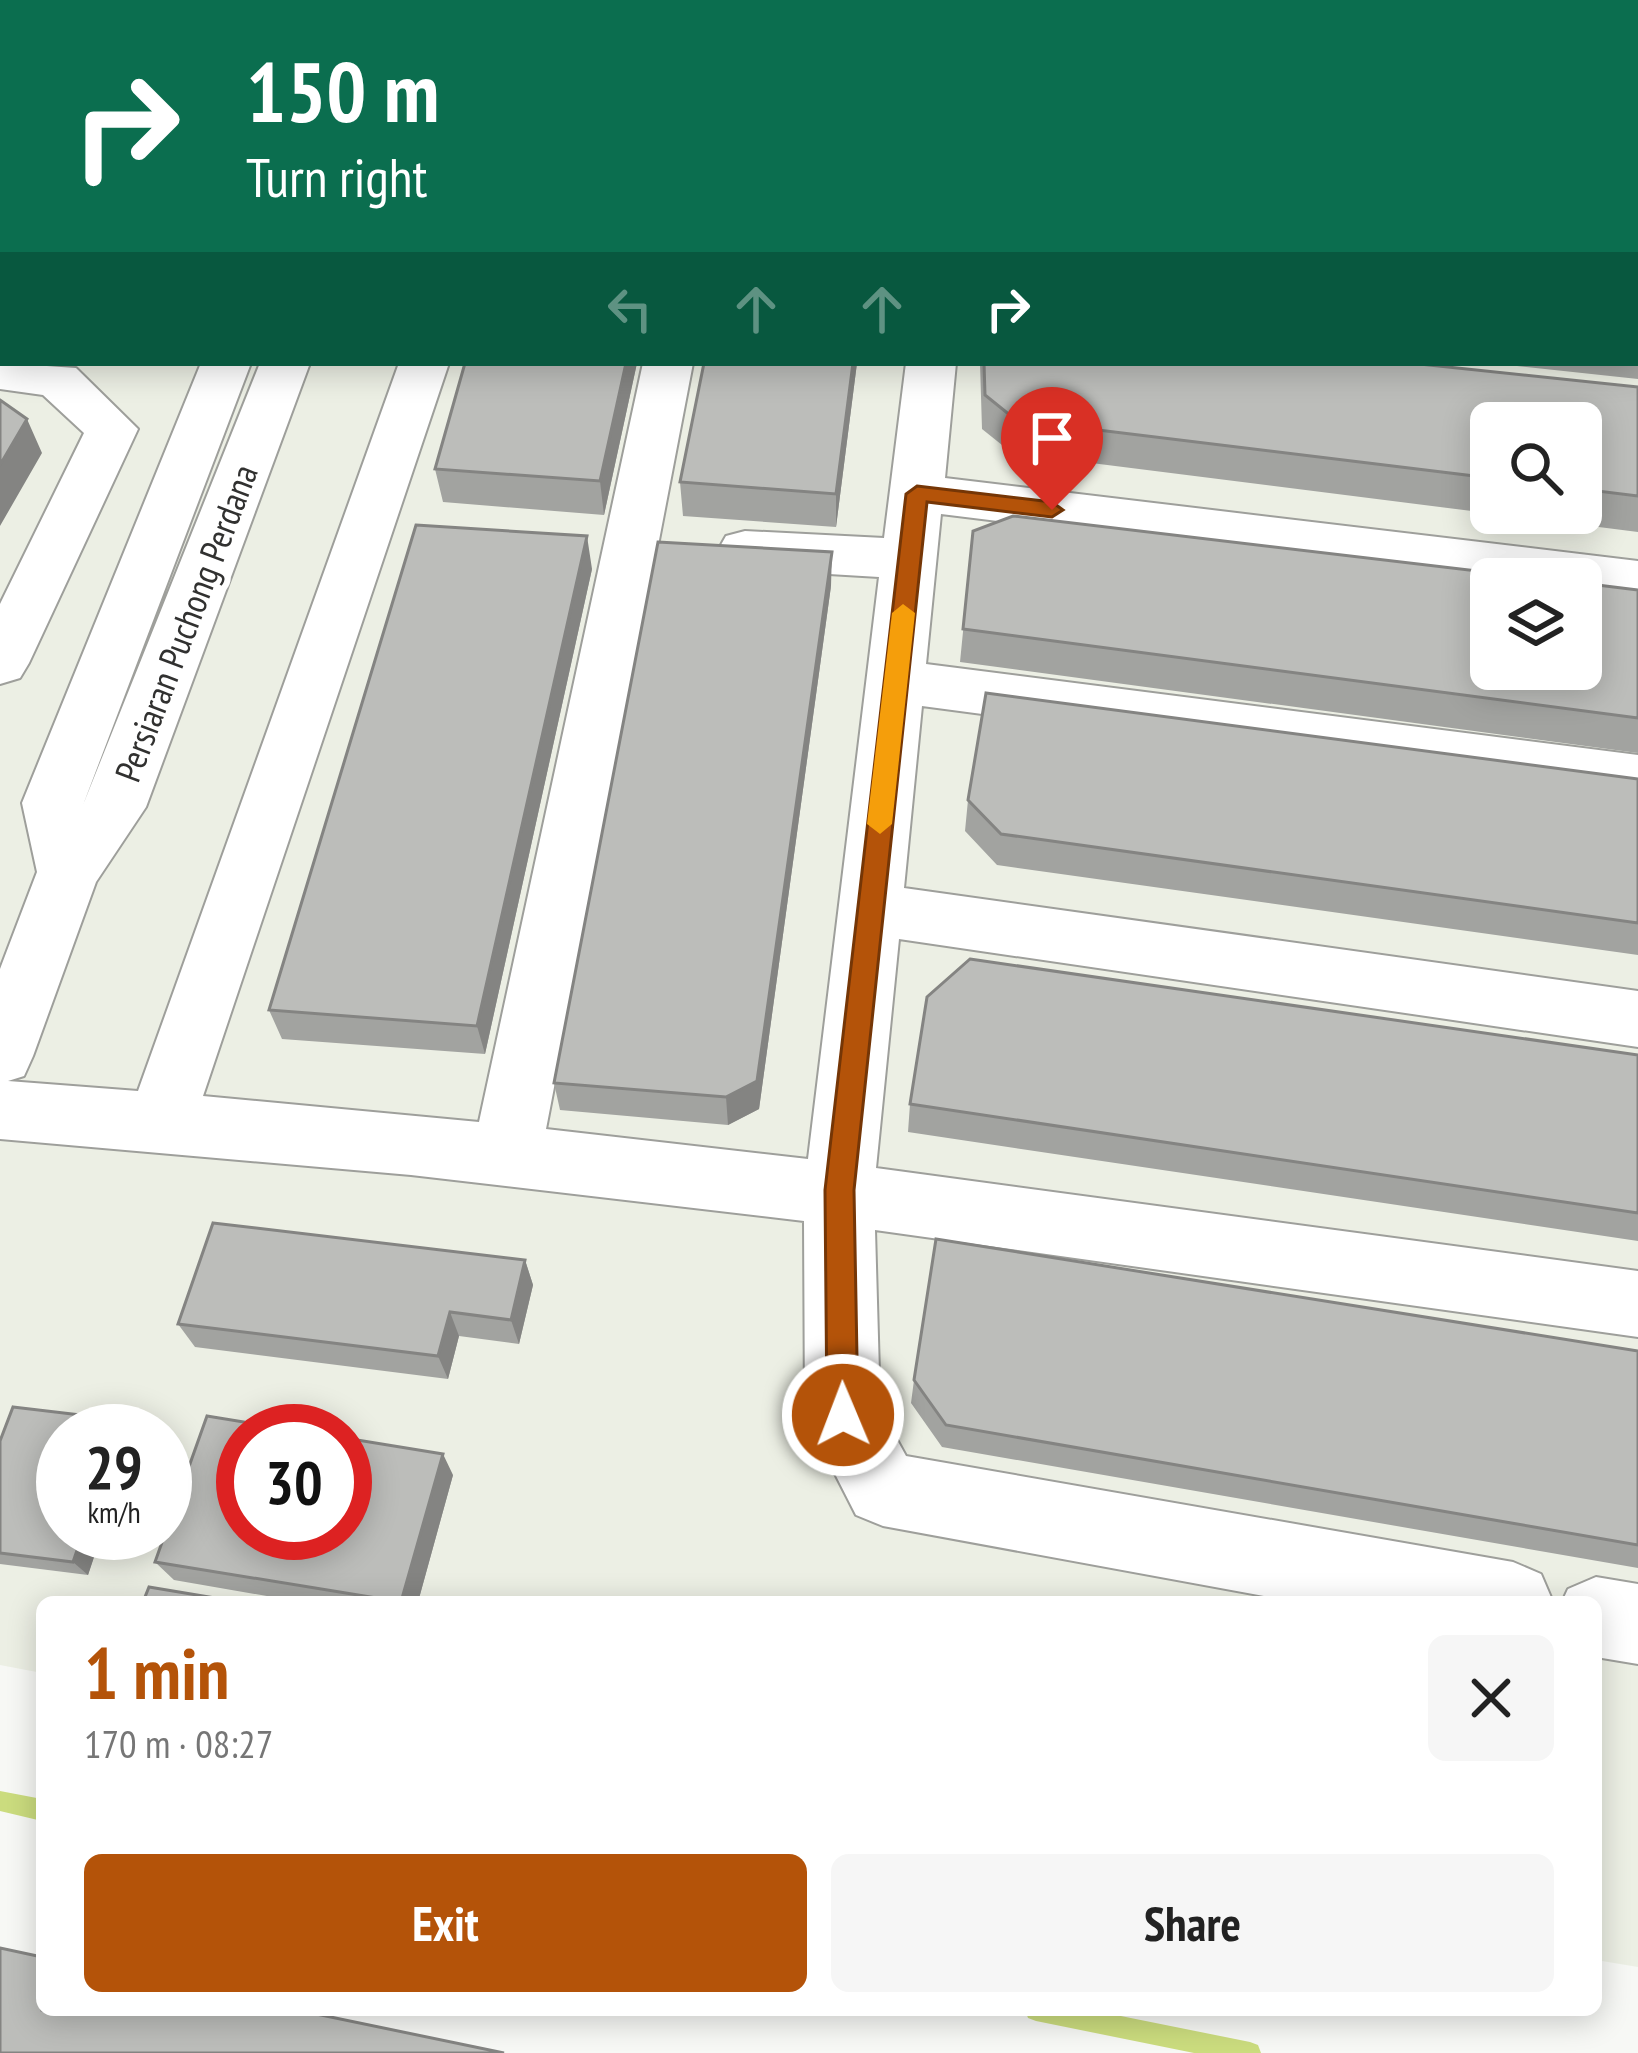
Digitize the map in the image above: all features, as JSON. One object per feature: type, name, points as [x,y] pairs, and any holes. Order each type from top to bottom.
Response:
[{"type":"street","name":"Persiaran Puchong Perdana","points":[[26,797],[225,366]]},
{"type":"street","name":"Persiaran Puchong Perdana","points":[[1,1065],[68,872],[116,807],[284,366]]},
{"type":"street","points":[[161,1120],[390,529],[423,366]]},
{"type":"street","points":[[506,1156],[650,544],[668,366]]},
{"type":"street","points":[[931,366],[839,1190],[843,1415],[883,1489],[1480,1596]]},
{"type":"street","points":[[0,373],[58,380],[112,429],[24,560],[0,662]]},
{"type":"street","points":[[917,494],[1638,580]]},
{"type":"street","points":[[650,544],[909,559]]},
{"type":"street","points":[[896,681],[1638,778]]},
{"type":"street","points":[[26,797],[116,807]]},
{"type":"street","points":[[26,797],[68,872]]},
{"type":"street","points":[[870,909],[1638,1019]]},
{"type":"street","points":[[1,1065],[161,1120],[839,1190],[1638,1304]]},
{"type":"street","points":[[1602,1618],[1638,1624]]},
{"type":"shaded area","points":[[0,366],[1638,366],[1638,1967],[1602,1961],[1602,1596],[36,1596],[36,1672],[0,1665]]},
{"type":"building","points":[[464,366],[625,366],[600,481],[435,469]]},
{"type":"building","points":[[703,366],[853,366],[836,494],[680,482]]},
{"type":"building","points":[[984,366],[1438,366],[1638,387],[1638,496],[1602,492],[1602,402],[1470,402],[1470,475],[1016,420],[985,395]]},
{"type":"building","points":[[0,400],[27,419],[0,465]]},
{"type":"building","points":[[1013,516],[1470,570],[1470,690],[1602,690],[1602,586],[1638,590],[1638,718],[963,629],[973,531]]},
{"type":"building","points":[[416,525],[587,536],[477,1026],[269,1010]]},
{"type":"building","points":[[658,542],[832,552],[757,1081],[726,1097],[554,1083]]},
{"type":"building","points":[[986,693],[1638,779],[1638,923],[1001,834],[968,800]]},
{"type":"building","points":[[970,959],[1638,1055],[1638,1213],[910,1104],[927,997]]},
{"type":"building","points":[[213,1223],[525,1260],[511,1320],[450,1312],[438,1356],[178,1324]]},
{"type":"building","points":[[936,1239],[1638,1351],[1638,1545],[946,1425],[914,1380]]},
{"type":"building","points":[[13,1407],[36,1410],[36,1557],[0,1553],[0,1441]]},
{"type":"building","points":[[207,1416],[216,1417],[216,1560],[372,1560],[372,1442],[443,1454],[403,1596],[364,1596],[155,1562],[192,1560],[192,1458]]},
{"type":"building","points":[[149,1587],[203,1596],[145,1596]]},
{"type":"building","points":[[0,1948],[36,1956],[36,2016],[326,2016],[504,2053],[0,2053]]},
{"type":"waterway","points":[[0,1801],[36,1809]]},
{"type":"waterway","points":[[1066,2016],[1250,2053]]},
{"type":"slow traffic","points":[[880,824],[903,613]]},
{"type":"route","points":[[843,1415],[839,1190],[917,494],[1052,510]]}]
